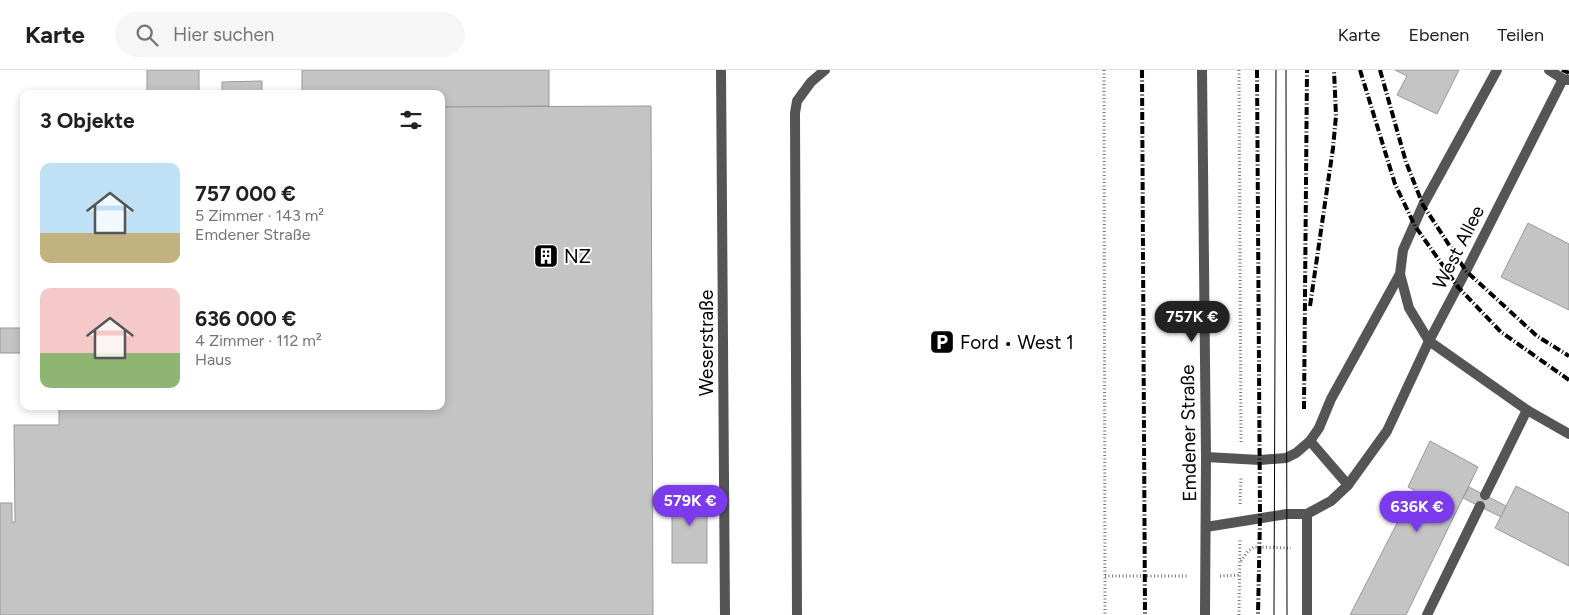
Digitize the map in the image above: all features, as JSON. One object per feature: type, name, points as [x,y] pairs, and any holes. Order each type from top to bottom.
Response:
[{"type":"street","name":"Weserstraße","points":[[721,70],[725,615]]},
{"type":"street","points":[[797,615],[794,113],[798,101],[811,82],[825,70]]},
{"type":"street","name":"Emdener Straße","points":[[1202,70],[1206,457],[1205,615]]},
{"type":"street","points":[[1206,457],[1242,459],[1286,458],[1296,454],[1310,442],[1319,428],[1331,399],[1400,274],[1403,250],[1424,205],[1496,70]]},
{"type":"street","points":[[1549,70],[1566,80]]},
{"type":"street","name":"West Allee","points":[[1307,514],[1331,501],[1348,485],[1387,431],[1429,341],[1566,80]]},
{"type":"street","points":[[1400,274],[1409,308],[1429,341],[1527,410],[1569,434]]},
{"type":"street","points":[[1485,495],[1527,410]]},
{"type":"street","points":[[1310,442],[1348,485]]},
{"type":"street","points":[[1427,615],[1480,506]]},
{"type":"street","points":[[1206,526],[1287,514],[1307,514],[1307,615]]},
{"type":"path","points":[[1104,70],[1105,615]]},
{"type":"path","points":[[1239,70],[1242,459],[1239,615]]},
{"type":"path","points":[[1240,562],[1248,551],[1254,547],[1307,547]]},
{"type":"path","points":[[1105,576],[1240,575]]},
{"type":"building","points":[[147,70],[199,70],[199,90],[147,90]]},
{"type":"building","points":[[302,70],[549,70],[549,106],[445,107],[445,90],[302,90]]},
{"type":"building","points":[[1395,70],[1459,70],[1437,114],[1397,95],[1407,76]]},
{"type":"building","points":[[262,81],[262,90],[222,90],[222,82]]},
{"type":"building","name":"NZ","points":[[651,106],[653,615],[0,615],[0,503],[12,503],[12,522],[15,522],[14,425],[59,425],[59,410],[445,410],[445,107]]},
{"type":"building","points":[[1528,223],[1569,244],[1569,310],[1501,277]]},
{"type":"building","points":[[0,328],[20,328],[20,353],[0,353]]},
{"type":"building","points":[[1430,441],[1478,467],[1406,615],[1350,615],[1414,490],[1408,487]]},
{"type":"building","points":[[1516,486],[1569,513],[1569,566],[1495,528]]},
{"type":"building","points":[[1469,487],[1506,506],[1501,517],[1463,498]]},
{"type":"building","points":[[672,490],[707,490],[707,563],[672,563]]},
{"type":"tram line","points":[[1274,615],[1276,70]]},
{"type":"tram line","points":[[1286,70],[1287,615]]},
{"type":"railway","points":[[1142,70],[1145,615]]},
{"type":"railway","points":[[1257,70],[1260,518],[1258,615]]},
{"type":"railway","points":[[1304,409],[1307,70]]},
{"type":"railway","points":[[1310,306],[1333,148],[1336,116],[1334,70]]},
{"type":"railway","points":[[1360,70],[1395,184],[1415,226],[1458,287],[1501,332],[1569,380]]},
{"type":"railway","points":[[1380,70],[1406,162],[1423,205],[1466,271],[1537,336],[1569,356]]},
{"type":"railway","points":[[1562,70],[1569,73]]},
{"type":"place","name":"NZ","points":[[546,256]]},
{"type":"place","name":"Ford • West 1","points":[[942,342]]}]
